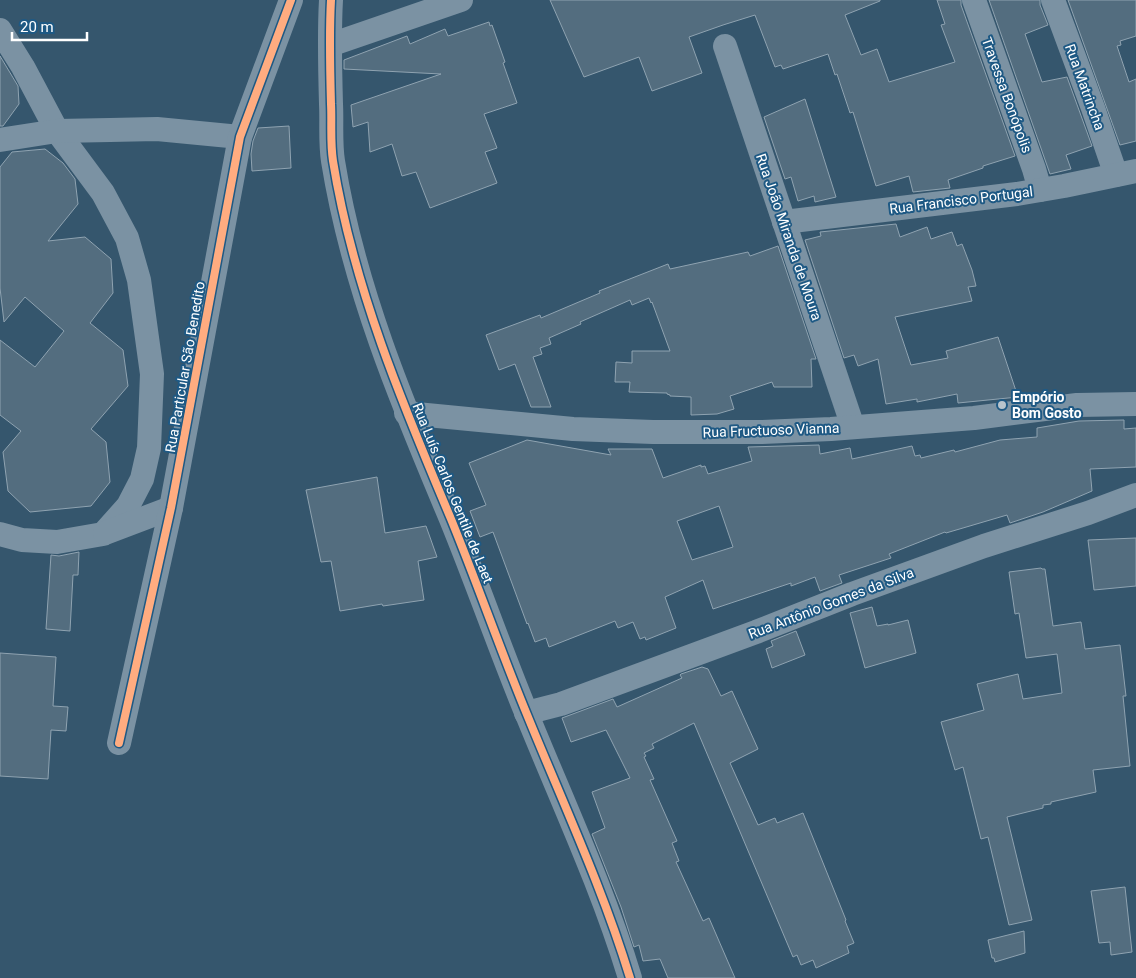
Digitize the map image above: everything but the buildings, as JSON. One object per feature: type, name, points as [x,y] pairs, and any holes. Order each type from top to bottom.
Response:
[{"type":"street","name":"Rua Particular São Benedito","points":[[119,743],[171,508],[240,137],[292,0]]},
{"type":"street","name":"Rua Luís Carlos Gentile de Laet","points":[[331,0],[330,45],[333,157],[346,226],[372,316],[406,413],[457,534],[526,713],[604,901],[630,978]]},
{"type":"street","points":[[330,45],[461,0]]},
{"type":"street","name":"Travessa Bonópolis","points":[[974,0],[1040,190]]},
{"type":"street","name":"Rua Matrincha","points":[[1053,0],[1093,108],[1126,173]]},
{"type":"street","points":[[0,30],[23,67],[57,131],[103,193],[127,238],[139,280],[152,374],[149,448],[142,480],[128,506],[103,534]]},
{"type":"street","name":"Rua João Miranda de Moura","points":[[725,46],[853,427]]},
{"type":"street","points":[[0,140],[57,131],[157,129],[240,137]]},
{"type":"street","name":"Rua Francisco Portugal","points":[[784,222],[1007,195],[1064,186],[1126,173]]},
{"type":"street","name":"Rua Fructuoso Vianna","points":[[406,413],[573,430],[762,432],[974,418],[1077,405],[1136,404]]},
{"type":"street","name":"Rua Antônio Gomes da Silva","points":[[526,713],[561,704],[984,546],[1088,513],[1136,495]]},
{"type":"street","points":[[0,534],[22,540],[57,542],[103,534],[171,508]]},
{"type":"cycle path","points":[[119,743],[171,508],[240,137],[291,0]]},
{"type":"cycle path","points":[[331,0],[332,154],[342,208],[366,299],[397,388],[461,544],[518,693],[608,912],[630,978]]},
{"type":"place","name":"Empório Bom Gosto","points":[[1002,405]]}]
